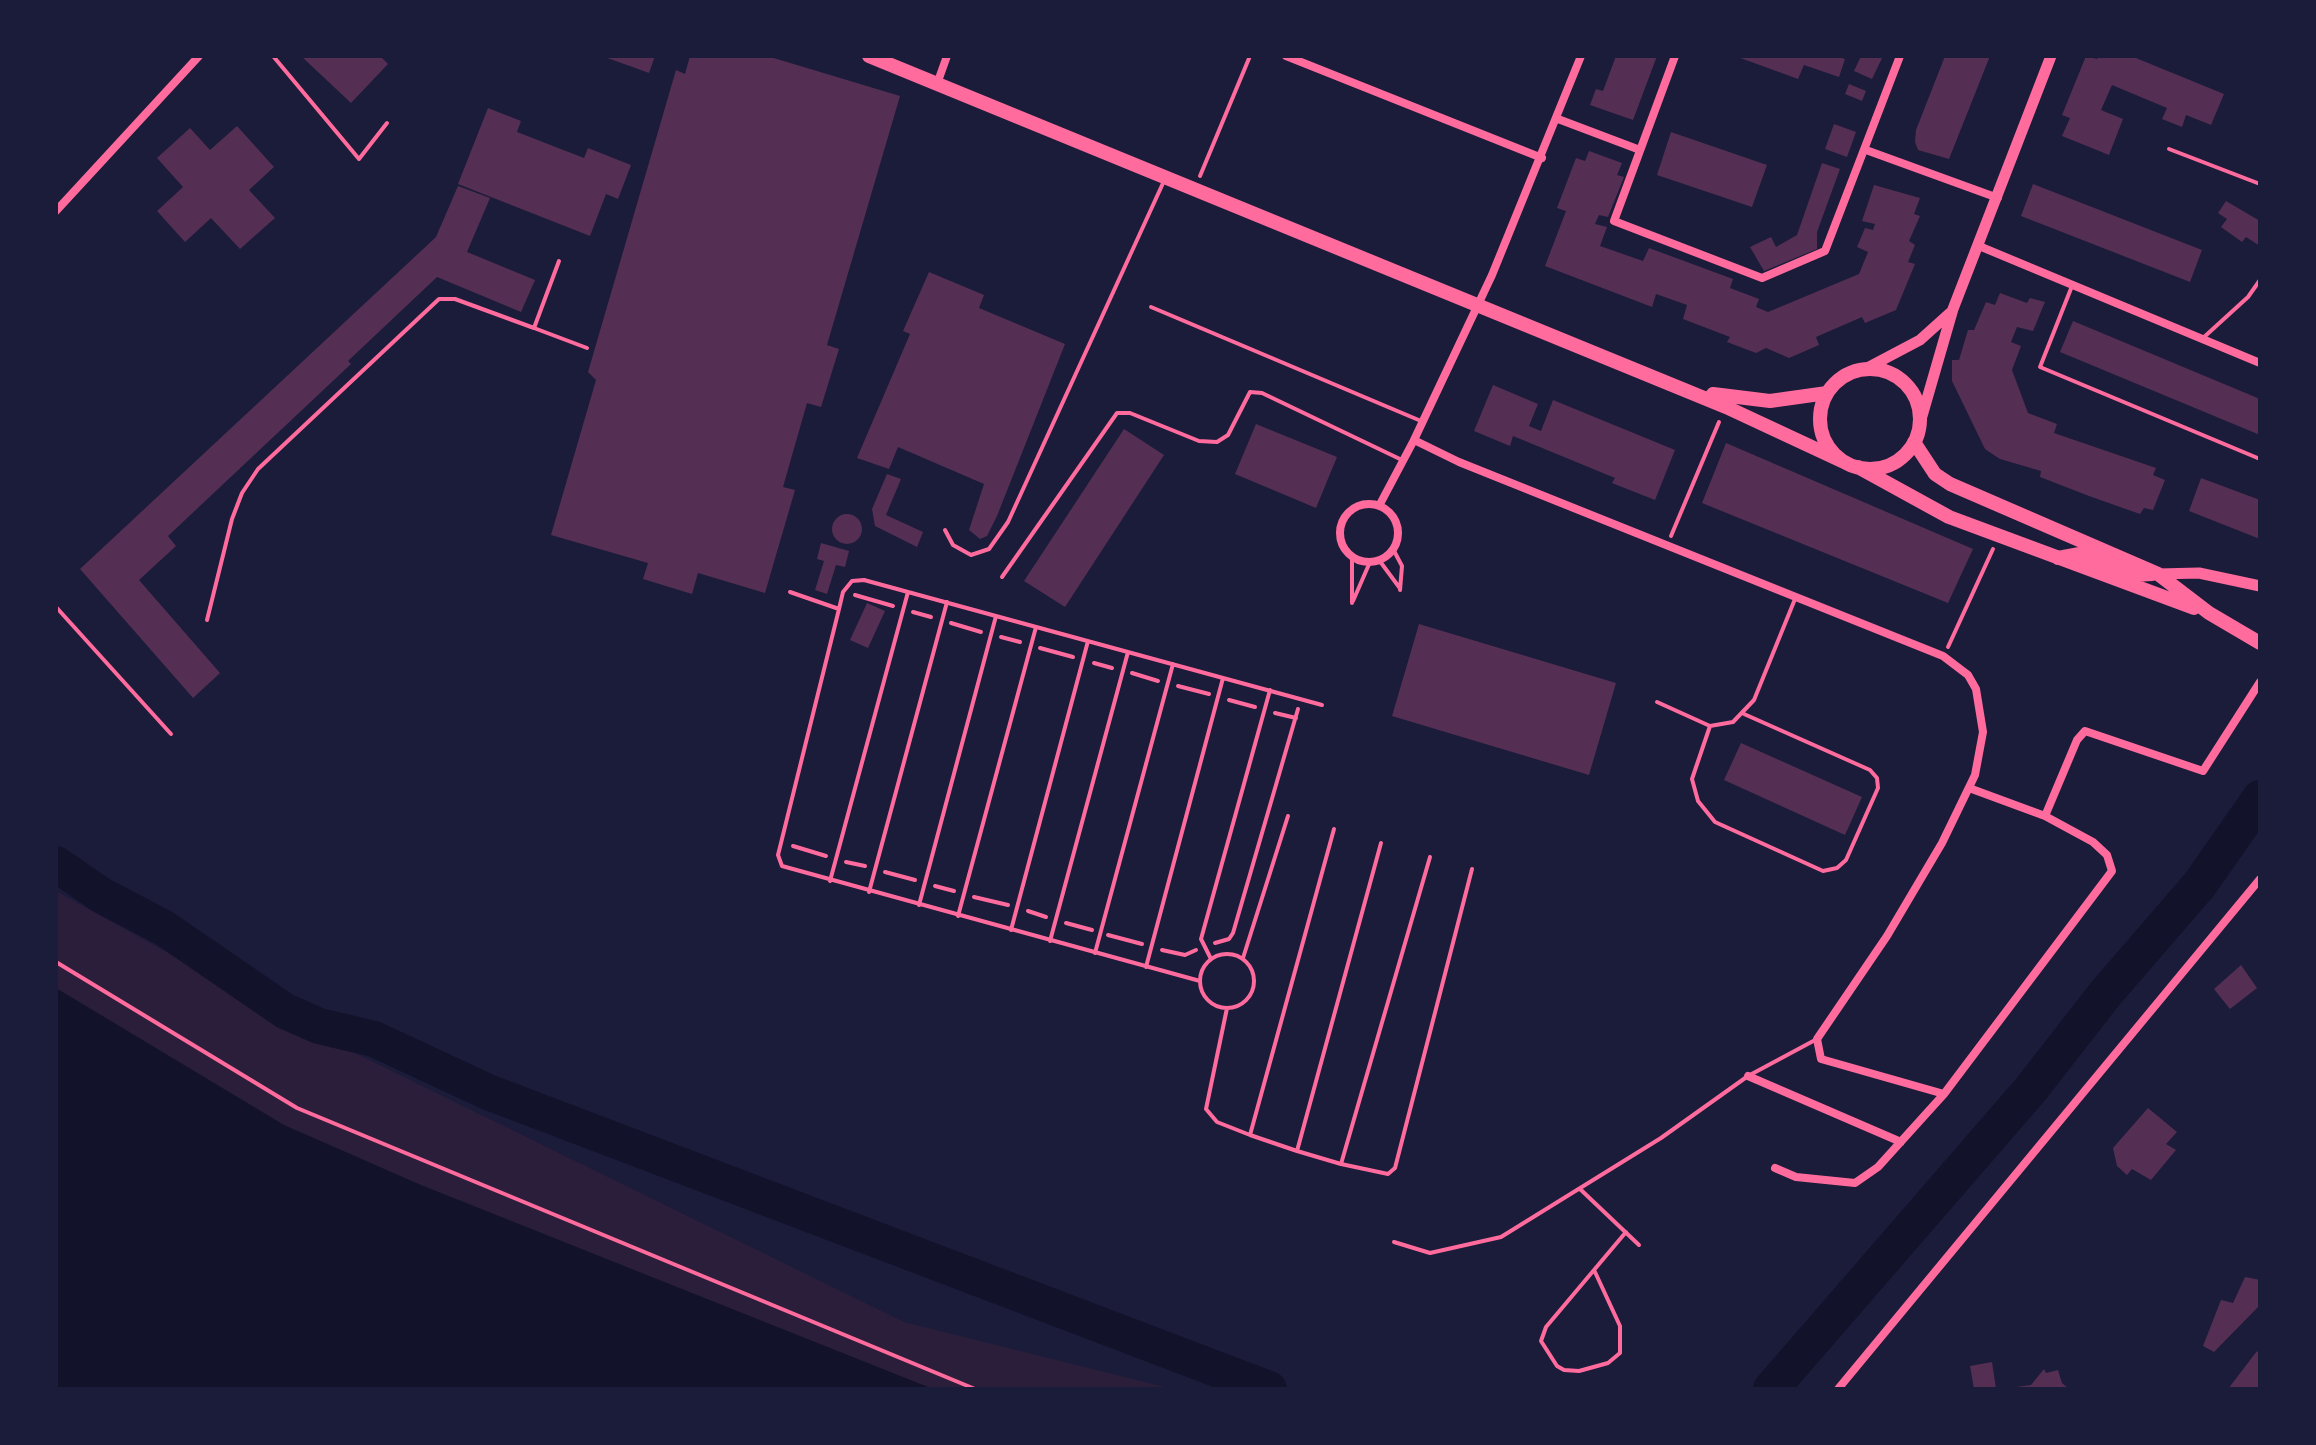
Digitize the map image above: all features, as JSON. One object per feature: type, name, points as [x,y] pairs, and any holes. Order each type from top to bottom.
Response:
[{"type":"main road","points":[[869,56],[1726,407],[1851,464],[1890,464],[1914,442],[1920,423],[1915,398],[1899,378],[1884,370],[1867,368],[1837,381],[1827,393],[1820,423],[1832,452],[1851,464],[1949,517],[2209,613]]},
{"type":"main road","points":[[1677,387],[1759,401],[1827,393]]},
{"type":"main road","points":[[1914,442],[1935,474],[1950,484],[2158,574],[2209,613],[2260,643]]},
{"type":"main road","points":[[2057,558],[2085,553],[2134,575],[2158,574]]},
{"type":"street","points":[[56,211],[199,56]]},
{"type":"street","points":[[937,84],[947,56]]},
{"type":"street","points":[[1286,56],[1542,158]]},
{"type":"street","points":[[1379,506],[1478,307],[1542,158],[1581,56]]},
{"type":"street","points":[[1675,56],[1614,221],[1762,278],[1825,251],[1900,56]]},
{"type":"street","points":[[1920,423],[1953,309],[2051,56]]},
{"type":"street","points":[[1558,119],[1640,150]]},
{"type":"street","points":[[1866,150],[1998,198]]},
{"type":"street","points":[[1979,246],[2260,363]]},
{"type":"street","points":[[1867,368],[1920,340],[1953,309]]},
{"type":"street","points":[[1414,440],[1959,665],[1976,689],[1983,732],[1969,788],[1942,843],[1887,936],[1817,1039],[1821,1059],[1944,1094]]},
{"type":"street","points":[[1379,506],[1396,521],[1398,530],[1393,549],[1374,561],[1352,556],[1341,541],[1342,522],[1355,508],[1379,506]]},
{"type":"street","points":[[2158,574],[2199,573],[2260,586]]},
{"type":"street","points":[[2045,816],[2077,740],[2085,731],[2203,771],[2260,682]]},
{"type":"street","points":[[1775,1168],[1796,1177],[1855,1183],[1878,1167],[1944,1094],[2112,871],[2107,855],[2093,842],[2045,816],[1969,788]]},
{"type":"street","points":[[1838,1389],[2260,879]]},
{"type":"street","points":[[1748,1076],[1901,1142]]},
{"type":"lane","points":[[273,56],[359,159],[387,123]]},
{"type":"lane","points":[[2169,149],[2260,184]]},
{"type":"lane","points":[[945,530],[953,545],[971,555],[989,549],[1008,522],[1165,179]]},
{"type":"lane","points":[[534,328],[559,261]]},
{"type":"lane","points":[[2203,339],[2248,297],[2260,280]]},
{"type":"lane","points":[[2072,284],[2040,367],[2260,459]]},
{"type":"lane","points":[[207,620],[232,519],[242,493],[258,469],[439,299],[455,299],[587,348]]},
{"type":"lane","points":[[1151,307],[1422,421]]},
{"type":"lane","points":[[1002,577],[1117,413],[1130,413],[1199,441],[1217,442],[1228,435],[1250,392],[1262,393],[1403,460]]},
{"type":"lane","points":[[1352,556],[1352,603],[1374,561],[1390,571],[1400,590],[1402,566],[1393,549]]},
{"type":"lane","points":[[1200,981],[1211,959],[1227,954],[1243,958],[1253,972],[1253,989],[1243,1003],[1227,1008],[1211,1003],[1200,981],[782,866],[778,855],[780,843],[843,592],[852,581],[864,580],[1322,705]]},
{"type":"lane","points":[[790,592],[839,609]]},
{"type":"lane","points":[[830,881],[908,592]]},
{"type":"lane","points":[[1657,702],[1710,726],[1733,722],[1744,714],[1754,700],[1796,597]]},
{"type":"lane","points":[[869,892],[947,602]]},
{"type":"lane","points":[[56,607],[171,734]]},
{"type":"lane","points":[[919,905],[996,616]]},
{"type":"lane","points":[[958,916],[1036,627]]},
{"type":"lane","points":[[1011,930],[1088,641]]},
{"type":"lane","points":[[1050,941],[1128,652]]},
{"type":"lane","points":[[1095,953],[1173,664]]},
{"type":"lane","points":[[1146,967],[1223,678]]},
{"type":"lane","points":[[1211,959],[1201,939],[1270,690]]},
{"type":"lane","points":[[1710,726],[1692,779],[1698,801],[1715,822],[1823,871],[1837,868],[1846,860],[1859,831],[1878,788],[1877,778],[1870,770],[1744,714]]},
{"type":"lane","points":[[1243,958],[1288,816]]},
{"type":"lane","points":[[1250,1135],[1334,829]]},
{"type":"lane","points":[[1297,1151],[1381,843]]},
{"type":"lane","points":[[1341,1164],[1430,857]]},
{"type":"lane","points":[[1227,1008],[1206,1109],[1217,1122],[1297,1151],[1388,1174],[1395,1168],[1472,869]]},
{"type":"lane","points":[[1394,1242],[1430,1253],[1501,1237],[1580,1189],[1748,1076],[1817,1039]]},
{"type":"lane","points":[[1580,1189],[1639,1245]]},
{"type":"lane","points":[[1595,1272],[1620,1326],[1620,1353],[1608,1363],[1579,1371],[1564,1370],[1557,1366],[1541,1341],[1546,1327],[1626,1232]]},
{"type":"path","points":[[1194,190],[1250,56]]},
{"type":"path","points":[[1667,545],[1726,407]]},
{"type":"path","points":[[1943,656],[1999,537]]},
{"type":"path","points":[[843,592],[1296,718]]},
{"type":"path","points":[[780,843],[1185,955],[1229,939],[1233,933],[1301,699]]},
{"type":"path","points":[[56,962],[297,1108],[975,1389]]},
{"type":"shaded area","points":[[56,891],[308,1030],[904,1322],[1173,1389],[56,1389]]},
{"type":"shaded area","points":[[56,988],[284,1125],[421,1185],[933,1389],[56,1389]]},
{"type":"building","points":[[301,56],[380,56],[388,64],[351,103]]},
{"type":"building","points":[[602,56],[655,56],[649,73]]},
{"type":"building","points":[[690,56],[767,56],[900,96],[827,345],[839,349],[821,407],[807,403],[783,487],[795,490],[765,593],[698,573],[692,594],[643,579],[648,563],[551,535],[596,380],[588,372],[676,70],[685,74]]},
{"type":"building","points":[[1616,56],[1657,56],[1633,120],[1590,105],[1596,89],[1603,91]]},
{"type":"building","points":[[1735,56],[1836,56],[1845,59],[1839,77],[1804,65],[1798,79]]},
{"type":"building","points":[[1861,56],[1883,56],[1872,79],[1854,71]]},
{"type":"building","points":[[1945,56],[1990,56],[1949,159],[1918,150],[1915,142],[1916,130]]},
{"type":"building","points":[[2086,56],[2097,59],[2098,56],[2131,56],[2224,94],[2211,125],[2186,115],[2182,127],[2162,119],[2167,108],[2112,85],[2101,110],[2123,119],[2109,155],[2062,136],[2070,118],[2062,115]]},
{"type":"building","points":[[1849,84],[1866,91],[1862,101],[1845,94]]},
{"type":"building","points":[[488,108],[521,121],[517,132],[584,158],[588,148],[631,165],[618,199],[606,194],[590,236],[458,184]]},
{"type":"building","points":[[1834,124],[1856,132],[1847,157],[1825,149]]},
{"type":"building","points":[[237,126],[274,167],[249,190],[275,218],[240,249],[211,218],[185,242],[157,211],[183,187],[157,158],[190,128],[210,150]]},
{"type":"building","points":[[1671,132],[1767,165],[1752,207],[1657,175]]},
{"type":"building","points":[[1589,151],[1622,163],[1617,175],[1624,177],[1608,217],[1599,215],[1595,224],[1607,227],[1600,246],[1643,261],[1649,248],[1733,279],[1730,288],[1759,299],[1756,307],[1768,312],[1859,274],[1868,252],[1857,247],[1865,228],[1873,230],[1875,224],[1862,221],[1874,185],[1920,198],[1914,214],[1920,216],[1909,241],[1915,245],[1908,262],[1915,264],[1896,310],[1865,323],[1862,317],[1816,337],[1819,345],[1789,358],[1766,348],[1756,353],[1727,342],[1730,337],[1683,319],[1687,305],[1656,294],[1652,307],[1545,266],[1566,211],[1557,208],[1576,158],[1585,161]]},
{"type":"building","points":[[1822,163],[1840,169],[1817,232],[1817,249],[1764,271],[1750,247],[1771,237],[1776,247],[1797,235]]},
{"type":"building","points":[[2033,184],[2202,250],[2190,282],[2021,216]]},
{"type":"building","points":[[458,186],[490,198],[467,252],[535,280],[521,312],[437,277],[348,361],[351,364],[168,536],[176,546],[139,580],[220,673],[193,698],[80,569],[436,237]]},
{"type":"building","points":[[2226,201],[2260,221],[2260,246],[2246,237],[2242,242],[2221,227],[2227,219],[2218,213]]},
{"type":"building","points":[[929,272],[984,295],[979,308],[1065,344],[997,516],[987,536],[980,539],[969,530],[984,484],[898,447],[889,469],[857,458],[910,334],[903,331]]},
{"type":"building","points":[[2000,293],[2027,303],[2030,298],[2045,302],[2033,331],[2017,327],[2011,342],[2021,346],[2012,370],[2028,413],[2057,424],[2054,433],[2156,468],[2153,475],[2165,480],[2153,510],[2144,508],[2140,514],[2089,496],[2040,477],[2041,471],[2000,459],[1985,449],[1952,381],[1952,360],[1959,360],[1968,330],[1974,330],[1986,302],[1995,305]]},
{"type":"building","points":[[2073,321],[2260,399],[2260,435],[2060,352]]},
{"type":"building","points":[[1493,385],[1538,404],[1529,426],[1541,431],[1553,400],[1675,450],[1655,500],[1612,483],[1615,478],[1513,436],[1510,446],[1474,431]]},
{"type":"building","points":[[1256,424],[1337,457],[1316,508],[1235,474]]},
{"type":"building","points":[[1124,429],[1164,455],[1065,607],[1024,581]]},
{"type":"building","points":[[1726,443],[1973,549],[1948,603],[1702,503]]},
{"type":"building","points":[[887,474],[901,479],[886,515],[923,532],[917,547],[875,526],[872,509]]},
{"type":"building","points":[[2201,478],[2260,500],[2260,539],[2189,511]]},
{"type":"building","points":[[847,514],[858,518],[862,529],[858,540],[847,544],[836,540],[832,529],[836,518]]},
{"type":"building","points":[[821,543],[849,551],[845,567],[836,565],[827,594],[815,590],[824,561],[817,559]]},
{"type":"building","points":[[867,603],[885,611],[868,648],[850,640]]},
{"type":"building","points":[[1419,624],[1616,683],[1589,775],[1392,716]]},
{"type":"building","points":[[1741,743],[1862,797],[1845,835],[1724,780]]},
{"type":"building","points":[[2241,965],[2257,988],[2230,1009],[2214,989]]},
{"type":"building","points":[[2148,1108],[2177,1132],[2166,1144],[2176,1150],[2151,1180],[2132,1169],[2127,1175],[2117,1166],[2113,1148]]},
{"type":"building","points":[[2245,1277],[2260,1280],[2260,1305],[2214,1352],[2203,1346],[2221,1300],[2233,1303]]},
{"type":"building","points":[[2257,1351],[2260,1356],[2260,1389],[2228,1389]]},
{"type":"building","points":[[1992,1362],[1996,1389],[1974,1389],[1970,1366]]},
{"type":"building","points":[[2044,1369],[2046,1373],[2058,1370],[2062,1383],[2069,1389],[2001,1389],[2031,1385]]},
{"type":"waterway","points":[[1771,1389],[2031,1089],[2105,994],[2200,884],[2260,798]]},
{"type":"waterway","points":[[56,864],[101,895],[164,928],[285,1011],[319,1026],[374,1039],[488,1092],[1269,1389]]}]
